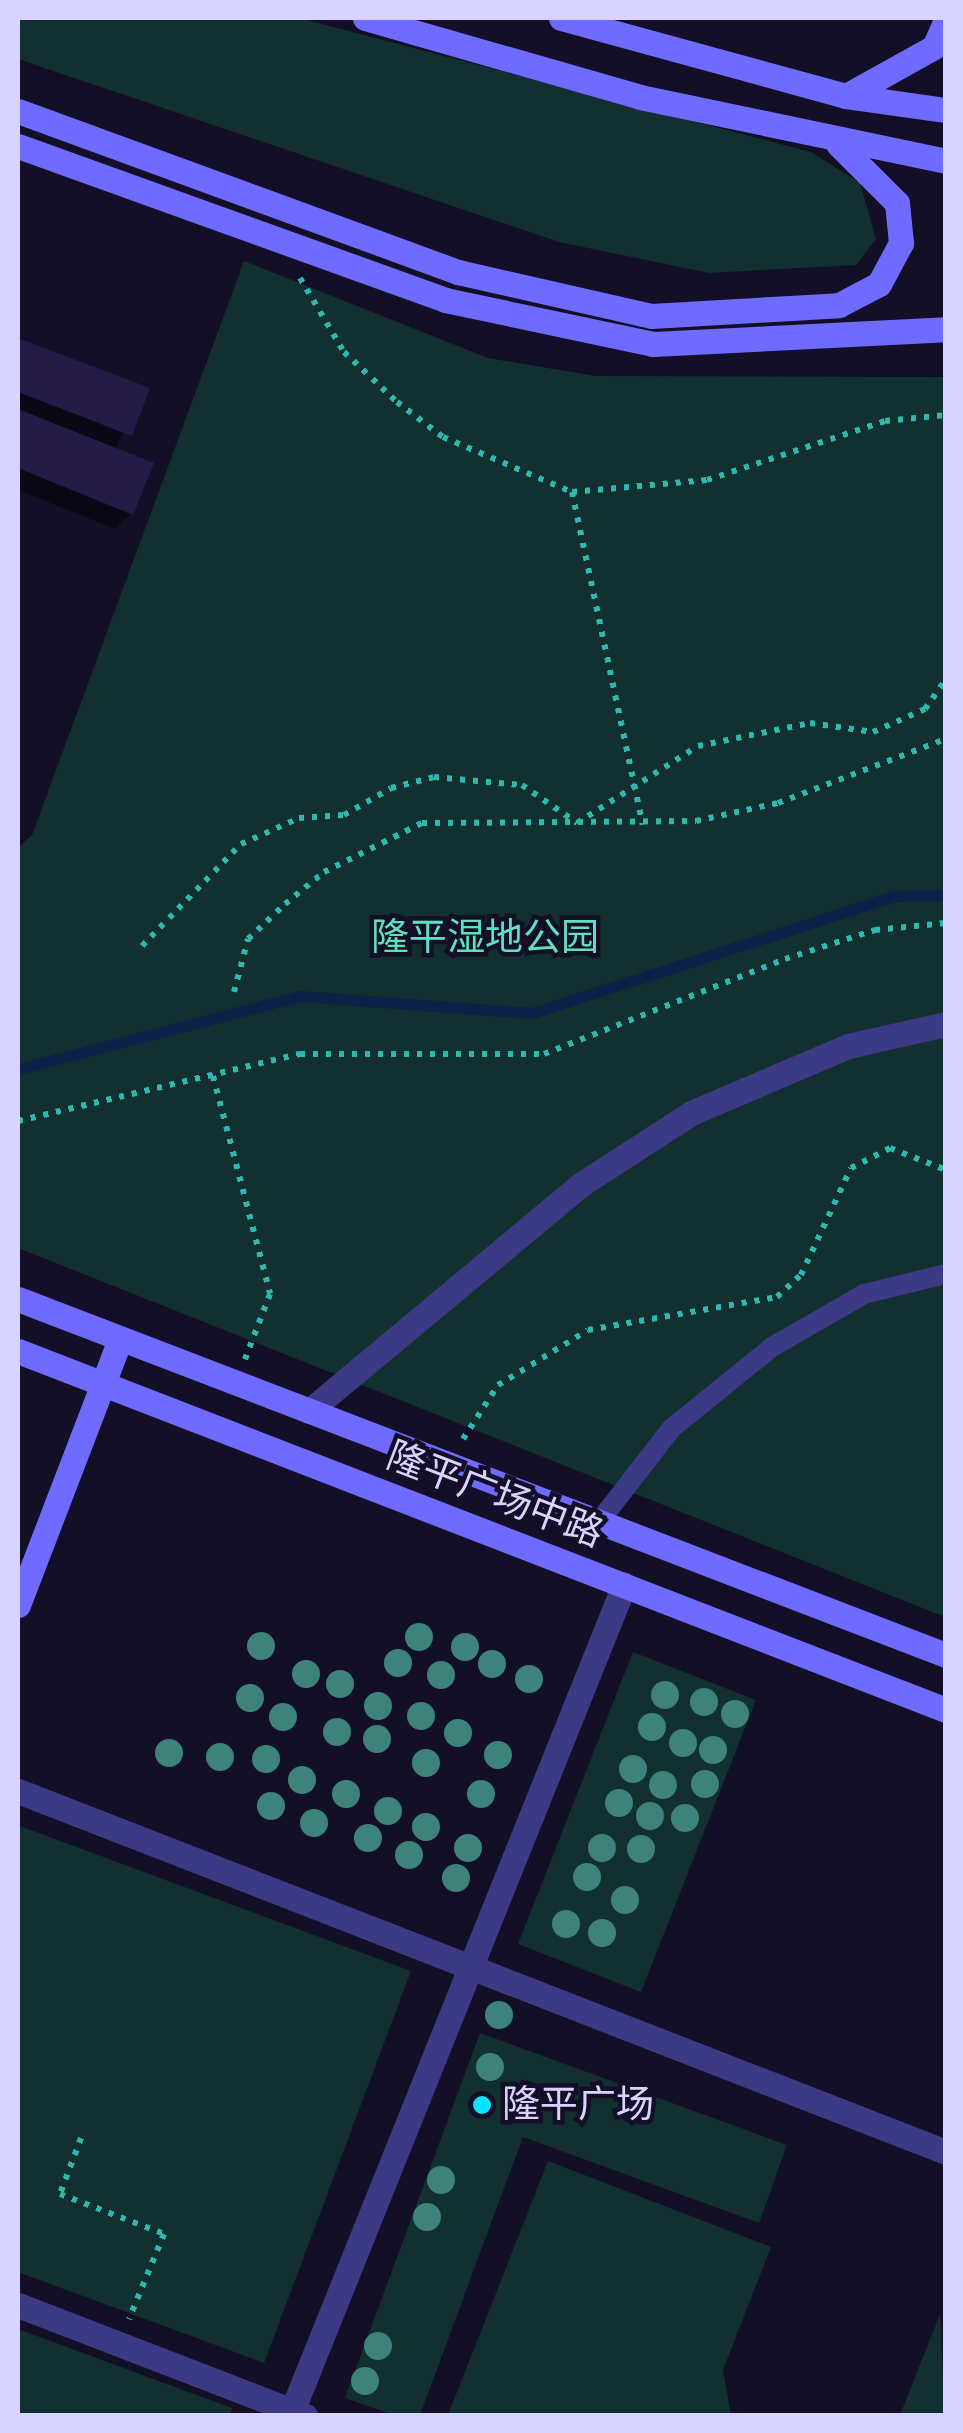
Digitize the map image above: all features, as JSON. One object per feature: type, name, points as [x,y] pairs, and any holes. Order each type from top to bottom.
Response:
[{"type":"main road","points":[[366,18],[640,97],[838,144],[946,161]]},
{"type":"main road","points":[[560,18],[846,96],[946,110]]},
{"type":"main road","points":[[846,96],[934,47],[946,20]]},
{"type":"main road","points":[[18,112],[458,272],[651,316],[839,306],[879,284],[900,243],[897,203],[838,144]]},
{"type":"main road","points":[[18,146],[444,300],[652,344],[946,329]]},
{"type":"main road","name":"隆平广场中路","points":[[18,1300],[946,1655]]},
{"type":"main road","points":[[18,1605],[120,1339]]},
{"type":"main road","name":"隆平广场中路","points":[[18,1351],[946,1710]]},
{"type":"street","points":[[309,1411],[583,1184],[691,1113],[848,1046],[946,1024]]},
{"type":"street","points":[[18,2304],[296,2414],[624,1585]]},
{"type":"street","points":[[18,1792],[946,2152]]},
{"type":"lane","points":[[600,1522],[672,1428],[772,1347],[864,1294],[946,1274]]},
{"type":"path","points":[[276,239],[344,352],[397,402],[443,437],[572,492],[707,480],[885,422],[946,415]]},
{"type":"path","points":[[572,492],[643,825]]},
{"type":"path","points":[[578,823],[636,790],[698,746],[740,730],[810,723],[873,732],[899,724],[925,709],[946,679]]},
{"type":"path","points":[[234,992],[248,940],[285,904],[324,872],[422,822],[643,825],[778,803],[946,739]]},
{"type":"path","points":[[142,946],[241,844],[300,818],[344,814],[392,788],[434,777],[522,785],[578,823]]},
{"type":"path","points":[[18,1122],[300,1054],[544,1054],[785,959],[875,930],[946,923]]},
{"type":"path","points":[[212,1076],[270,1294],[235,1383]]},
{"type":"path","points":[[446,1464],[498,1384],[588,1330],[777,1297],[801,1275],[851,1168],[890,1148],[946,1170]]},
{"type":"path","points":[[82,2138],[60,2194],[164,2234],[119,2344]]},
{"type":"green space","points":[[18,18],[299,18],[811,152],[860,183],[876,239],[856,265],[709,273],[559,242],[18,59]]},
{"type":"green space","name":"隆平湿地公园","points":[[244,261],[488,358],[595,376],[945,377],[945,1617],[18,1248],[18,848],[32,835]]},
{"type":"green space","points":[[633,1652],[756,1700],[641,1992],[518,1944]]},
{"type":"green space","points":[[20,1826],[411,1971],[264,2363],[18,2272]]},
{"type":"green space","points":[[480,2033],[787,2145],[759,2223],[523,2137],[420,2415],[394,2415],[345,2398]]},
{"type":"green space","points":[[548,2161],[771,2247],[723,2370],[731,2415],[448,2415]]},
{"type":"green space","points":[[940,2314],[945,2415],[900,2415]]},
{"type":"green space","points":[[18,2329],[232,2408],[230,2415],[18,2415]]},
{"type":"building","points":[[18,338],[150,388],[132,436],[18,392]]},
{"type":"building","points":[[18,409],[154,463],[133,515],[18,468]]},
{"type":"waterway","points":[[18,1069],[300,996],[532,1013],[894,896],[946,895]]},
{"type":"place","name":"隆平广场","points":[[482,2105]]}]
